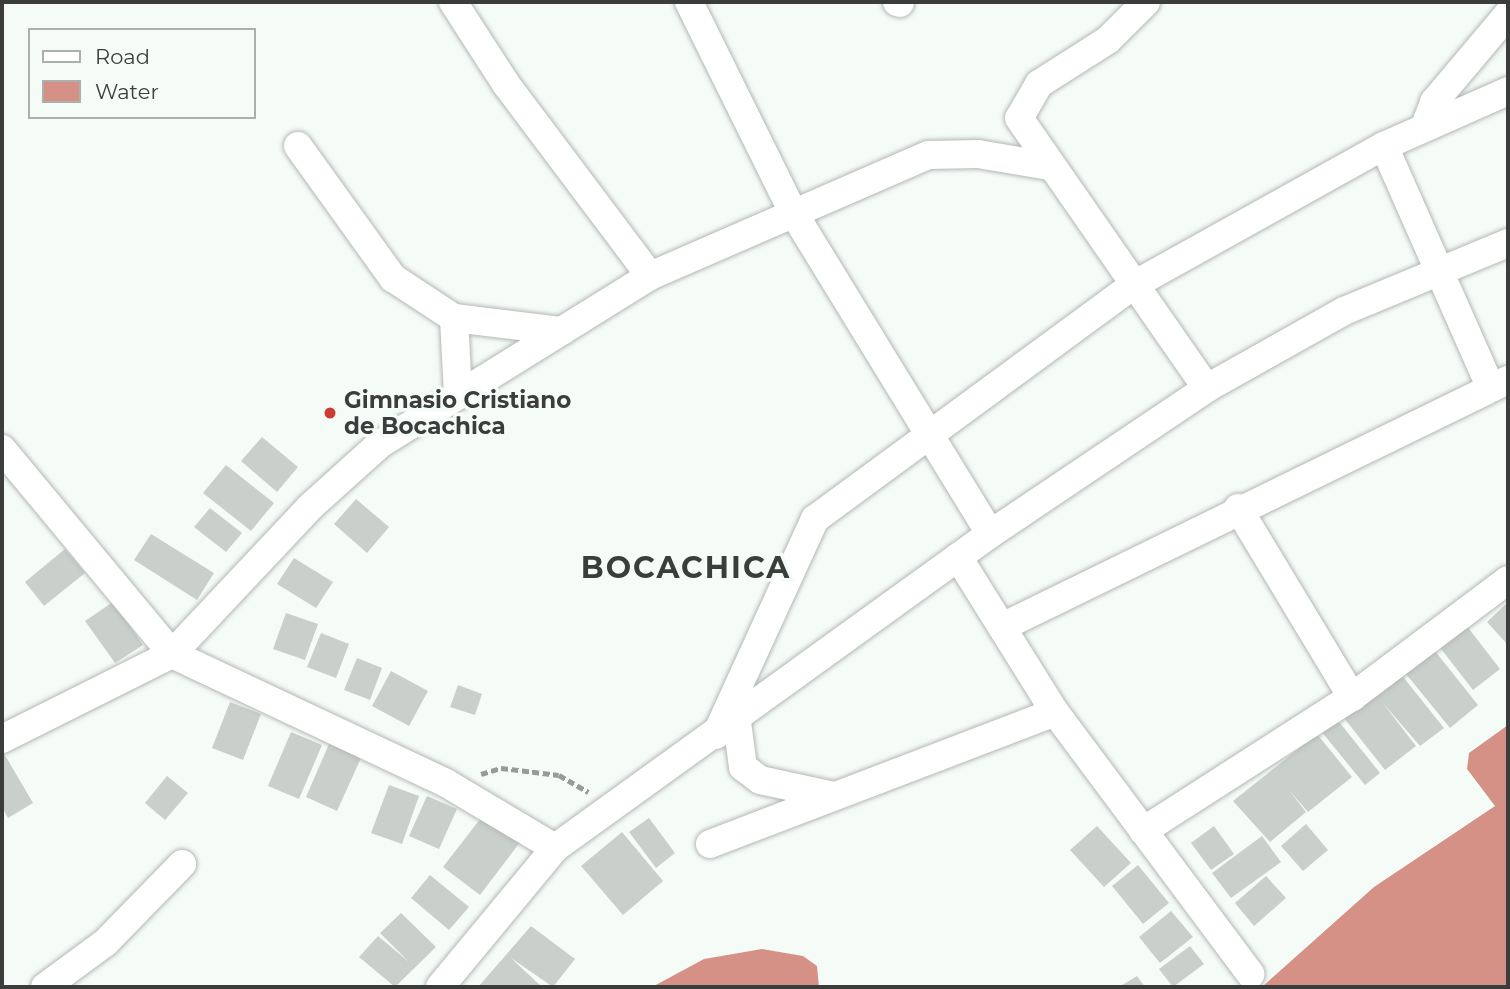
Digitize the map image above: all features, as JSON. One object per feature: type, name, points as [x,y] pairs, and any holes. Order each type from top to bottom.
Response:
[{"type":"street","points":[[453,2],[506,85],[650,276]]},
{"type":"street","points":[[689,2],[793,212],[990,534]]},
{"type":"street","points":[[1146,2],[1135,19],[1039,84],[1024,103],[1019,118],[1132,286],[1207,388]]},
{"type":"street","points":[[1425,126],[1434,102],[1508,13]]},
{"type":"street","points":[[830,795],[760,780],[743,767],[726,728],[815,519],[926,433],[1132,286],[1384,146],[1508,91]]},
{"type":"street","points":[[299,146],[393,278],[454,318],[562,331]]},
{"type":"street","points":[[1004,626],[1238,508],[1499,383],[1437,270],[1384,146]]},
{"type":"street","points":[[2,739],[172,654],[310,507],[380,444],[650,276],[928,155],[978,154],[1049,166]]},
{"type":"street","points":[[440,987],[555,848],[611,804],[726,728],[990,534],[1207,388],[1345,311],[1437,270],[1508,243]]},
{"type":"street","points":[[454,318],[458,394]]},
{"type":"street","points":[[2,449],[172,654],[446,783],[555,848]]},
{"type":"street","points":[[1238,508],[1352,697]]},
{"type":"street","points":[[958,557],[1004,626],[1055,712],[1250,974]]},
{"type":"street","points":[[1143,831],[1352,697],[1508,580]]},
{"type":"street","points":[[710,844],[830,795],[1055,712]]},
{"type":"street","points":[[45,987],[106,942],[182,864]]},
{"type":"path","points":[[446,783],[501,768],[559,775],[611,804]]},
{"type":"water","points":[[1508,725],[1508,987],[1262,987],[1374,887],[1495,806],[1467,769],[1469,753]]},
{"type":"water","points":[[762,949],[803,956],[817,966],[819,987],[652,987],[704,959]]},
{"type":"building","points":[[262,437],[298,467],[277,492],[241,461]]},
{"type":"building","points":[[226,465],[274,503],[251,531],[203,493]]},
{"type":"building","points":[[356,499],[389,527],[367,553],[334,524]]},
{"type":"building","points":[[210,508],[242,533],[226,552],[194,527]]},
{"type":"building","points":[[151,534],[214,573],[197,600],[134,560]]},
{"type":"building","points":[[65,549],[85,573],[44,606],[25,582]]},
{"type":"building","points":[[294,558],[333,582],[316,608],[277,584]]},
{"type":"building","points":[[113,602],[143,645],[115,663],[85,621]]},
{"type":"building","points":[[1508,602],[1508,645],[1487,622]]},
{"type":"building","points":[[286,613],[318,624],[305,660],[273,649]]},
{"type":"building","points":[[1466,625],[1500,669],[1473,690],[1438,645]]},
{"type":"building","points":[[321,633],[349,644],[336,678],[307,667]]},
{"type":"building","points":[[1431,646],[1478,705],[1450,728],[1402,669]]},
{"type":"building","points":[[357,658],[382,668],[370,700],[344,690]]},
{"type":"building","points":[[1396,668],[1444,728],[1420,746],[1382,702],[1416,746],[1385,770],[1340,713]]},
{"type":"building","points":[[391,671],[428,691],[409,726],[372,706]]},
{"type":"building","points":[[458,685],[482,694],[475,715],[450,707]]},
{"type":"building","points":[[230,702],[261,714],[243,760],[212,748]]},
{"type":"building","points":[[1336,718],[1380,773],[1365,785],[1321,731]]},
{"type":"building","points":[[291,732],[322,745],[299,799],[268,786]]},
{"type":"building","points":[[1317,734],[1352,777],[1308,812],[1288,789],[1306,812],[1270,842],[1233,801]]},
{"type":"building","points":[[329,744],[361,758],[337,811],[306,797]]},
{"type":"building","points":[[2,750],[33,803],[8,818],[2,807]]},
{"type":"building","points":[[167,776],[188,793],[165,820],[145,803]]},
{"type":"building","points":[[389,785],[419,796],[402,844],[371,833]]},
{"type":"building","points":[[427,796],[457,809],[439,849],[409,836]]},
{"type":"building","points":[[484,814],[521,841],[480,895],[443,867]]},
{"type":"building","points":[[649,818],[675,853],[656,868],[629,832]]},
{"type":"building","points":[[1306,824],[1328,850],[1303,871],[1281,846]]},
{"type":"building","points":[[1097,826],[1131,863],[1104,887],[1070,850]]},
{"type":"building","points":[[1214,826],[1234,854],[1211,870],[1191,843]]},
{"type":"building","points":[[622,832],[663,881],[623,915],[581,866]]},
{"type":"building","points":[[1262,836],[1281,862],[1231,898],[1212,873]]},
{"type":"building","points":[[1138,865],[1169,903],[1143,924],[1112,886]]},
{"type":"building","points":[[430,875],[469,907],[449,930],[411,898]]},
{"type":"building","points":[[1266,876],[1286,898],[1254,926],[1235,903]]},
{"type":"building","points":[[1171,911],[1193,937],[1160,963],[1139,937]]},
{"type":"building","points":[[401,913],[436,947],[395,987],[359,957],[378,936],[409,962],[380,933]]},
{"type":"building","points":[[531,926],[575,959],[553,987],[511,958],[542,987],[478,987]]},
{"type":"building","points":[[1190,946],[1204,964],[1173,987],[1159,969]]},
{"type":"building","points":[[1137,976],[1145,987],[1119,987]]},
{"type":"place","name":"Gimnasio Cristiano de Bocachica","points":[[330,413]]},
{"type":"district","name":"BOCACHICA","points":[[686,568]]}]
